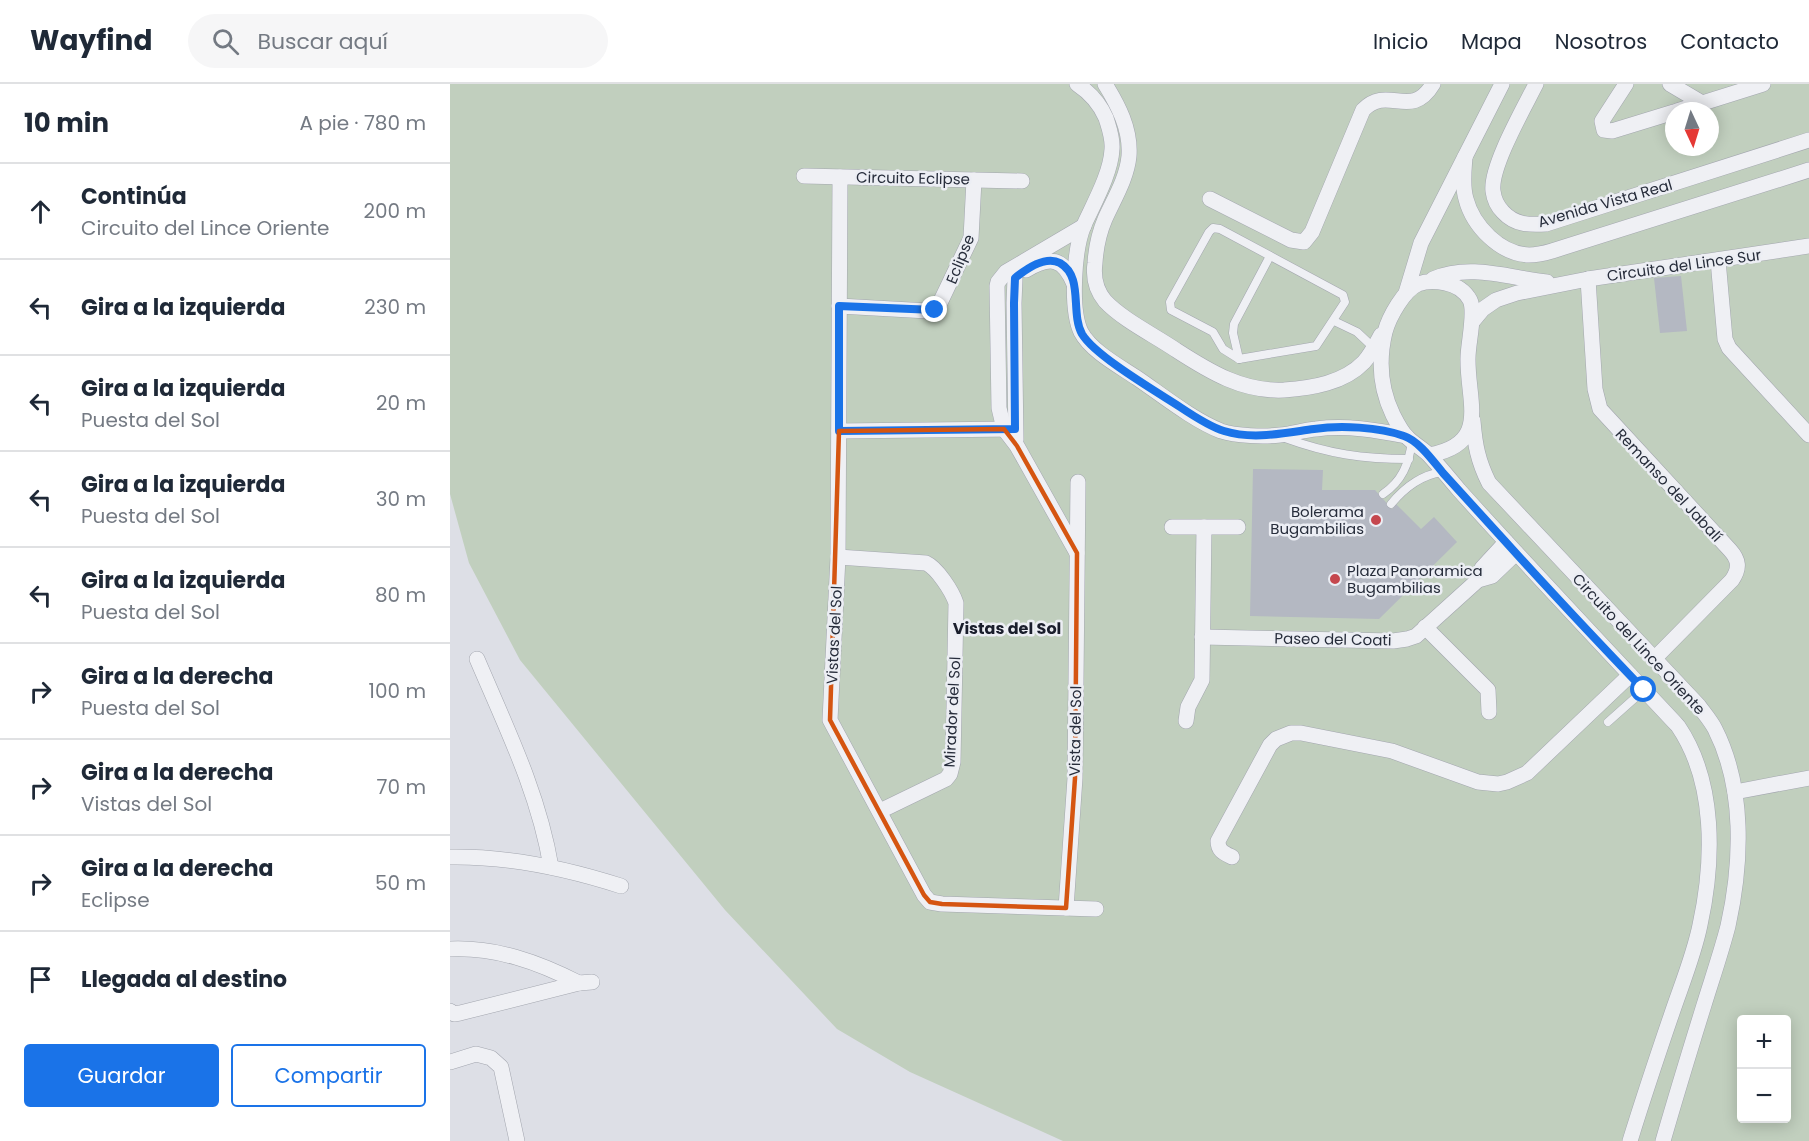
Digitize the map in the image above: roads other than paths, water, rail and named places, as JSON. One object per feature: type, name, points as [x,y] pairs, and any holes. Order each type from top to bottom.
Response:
[{"type":"street","points":[[1077,84],[1094,99],[1103,111],[1110,130],[1112,148],[1110,164],[1084,226],[1075,268],[1076,316],[1084,336],[1101,354],[1195,417],[1222,431],[1245,435],[1278,435],[1316,429],[1348,428],[1373,430],[1409,439]]},
{"type":"street","points":[[1105,84],[1126,124],[1129,156],[1122,182],[1104,220],[1096,244],[1094,270],[1096,286],[1105,300],[1123,315],[1197,363],[1225,379],[1251,388],[1275,390],[1320,386],[1352,372],[1364,362],[1386,327],[1392,312],[1406,294],[1421,243],[1502,84]]},
{"type":"street","points":[[1210,199],[1291,240],[1304,242],[1312,232],[1368,103],[1382,94],[1416,100],[1428,93],[1433,84]]},
{"type":"street","name":"Avenida Vista Real","points":[[1536,84],[1494,175],[1493,190],[1500,210],[1518,223],[1546,224],[1809,140]]},
{"type":"street","points":[[1626,84],[1602,122],[1604,130],[1612,131],[1665,115]]},
{"type":"street","points":[[1670,84],[1700,102]]},
{"type":"street","points":[[1705,102],[1763,84]]},
{"type":"street","name":"Avenida Vista Real","points":[[1465,157],[1466,199],[1481,229],[1491,240],[1527,255],[1552,251],[1809,170]]},
{"type":"street","name":"Circuito Eclipse","points":[[804,176],[1022,181]]},
{"type":"street","name":"Vistas del Sol","points":[[840,177],[838,557],[830,720],[924,895],[930,902],[1096,909]]},
{"type":"street","name":"Eclipse","points":[[839,306],[935,310],[971,238],[974,180]]},
{"type":"street","points":[[1010,429],[999,408],[998,282],[1084,226]]},
{"type":"street","name":"Circuito del Lince Sur","points":[[1473,321],[1483,309],[1496,300],[1517,293],[1588,279],[1809,246]]},
{"type":"street","points":[[1718,260],[1725,339],[1729,348],[1809,435]]},
{"type":"street","points":[[1010,275],[1042,262],[1056,261],[1066,268],[1074,284]]},
{"type":"street","name":"Circuito del Lince Sur","points":[[1406,294],[1416,284],[1444,275],[1465,272],[1494,273],[1559,284]]},
{"type":"street","points":[[1010,275],[1014,303],[1010,429]]},
{"type":"street","name":"Remanso del Jabalí","points":[[1588,279],[1595,389],[1600,409],[1730,550],[1739,565],[1732,580],[1654,659]]},
{"type":"street","points":[[1427,282],[1438,281],[1457,285],[1470,300],[1473,321]]},
{"type":"street","points":[[998,303],[1014,303]]},
{"type":"street","name":"Circuito del Lince Oriente","points":[[1473,321],[1469,337],[1468,361],[1474,445],[1489,483],[1699,706],[1714,727],[1735,792],[1737,845],[1734,890],[1727,927],[1663,1141]]},
{"type":"street","points":[[1386,327],[1381,350],[1380,373],[1393,416],[1409,439]]},
{"type":"street","points":[[1429,455],[1444,452],[1459,443],[1467,433],[1473,419]]},
{"type":"street","points":[[839,431],[1010,429]]},
{"type":"street","name":"Vista del Sol","points":[[1010,429],[1017,446],[1077,553]]},
{"type":"street","name":"Circuito del Lince Oriente","points":[[1409,439],[1429,455],[1511,548],[1678,726],[1689,742],[1696,764],[1703,788],[1709,825],[1707,886],[1700,927],[1630,1141]]},
{"type":"street","name":"Vista del Sol","points":[[1066,908],[1075,778],[1078,482]]},
{"type":"street","points":[[1172,526],[1238,527]]},
{"type":"street","points":[[1186,721],[1188,707],[1202,680],[1204,527]]},
{"type":"street","name":"Paseo del Coati","points":[[1202,637],[1393,641],[1407,639],[1416,636],[1478,580],[1482,568],[1511,548]]},
{"type":"street","name":"Mirador del Sol","points":[[838,557],[926,563],[933,568],[956,603],[953,762],[950,774],[940,783],[880,811]]},
{"type":"street","points":[[1425,627],[1488,690],[1489,712]]},
{"type":"street","points":[[477,659],[534,795],[551,867]]},
{"type":"street","points":[[1232,856],[1220,851],[1218,841],[1264,754],[1276,739],[1283,735],[1301,733],[1392,751],[1478,782],[1498,784],[1527,773],[1630,675]]},
{"type":"street","points":[[1735,792],[1809,778]]},
{"type":"street","points":[[450,857],[506,860],[551,867],[621,886]]},
{"type":"street","points":[[1707,886],[1734,890]]},
{"type":"street","points":[[450,949],[471,948],[506,954],[586,983],[460,1014],[450,1011]]},
{"type":"street","points":[[450,1062],[476,1054],[491,1058],[501,1067],[517,1141]]},
{"type":"lane","points":[[1213,228],[1220,229],[1343,295],[1345,302],[1334,321],[1314,347],[1239,359],[1223,349],[1213,332],[1172,310],[1170,302],[1213,228]]},
{"type":"lane","points":[[1239,359],[1233,333],[1234,324],[1270,256]]},
{"type":"lane","points":[[1334,321],[1357,332],[1374,348]]},
{"type":"lane","points":[[1278,435],[1309,447],[1342,455],[1376,459],[1409,459]]},
{"type":"lane","points":[[1383,494],[1398,481],[1404,472],[1409,459],[1409,439]]},
{"type":"lane","points":[[1392,504],[1412,483],[1425,476],[1442,472]]},
{"type":"lane","points":[[1608,722],[1644,690]]},
{"type":"place","name":"Bolerama Bugambilias","points":[[1376,520]]},
{"type":"place","name":"Plaza Panoramica Bugambilias","points":[[1335,579]]},
{"type":"district","name":"Vistas del Sol","points":[[1007,628]]}]
